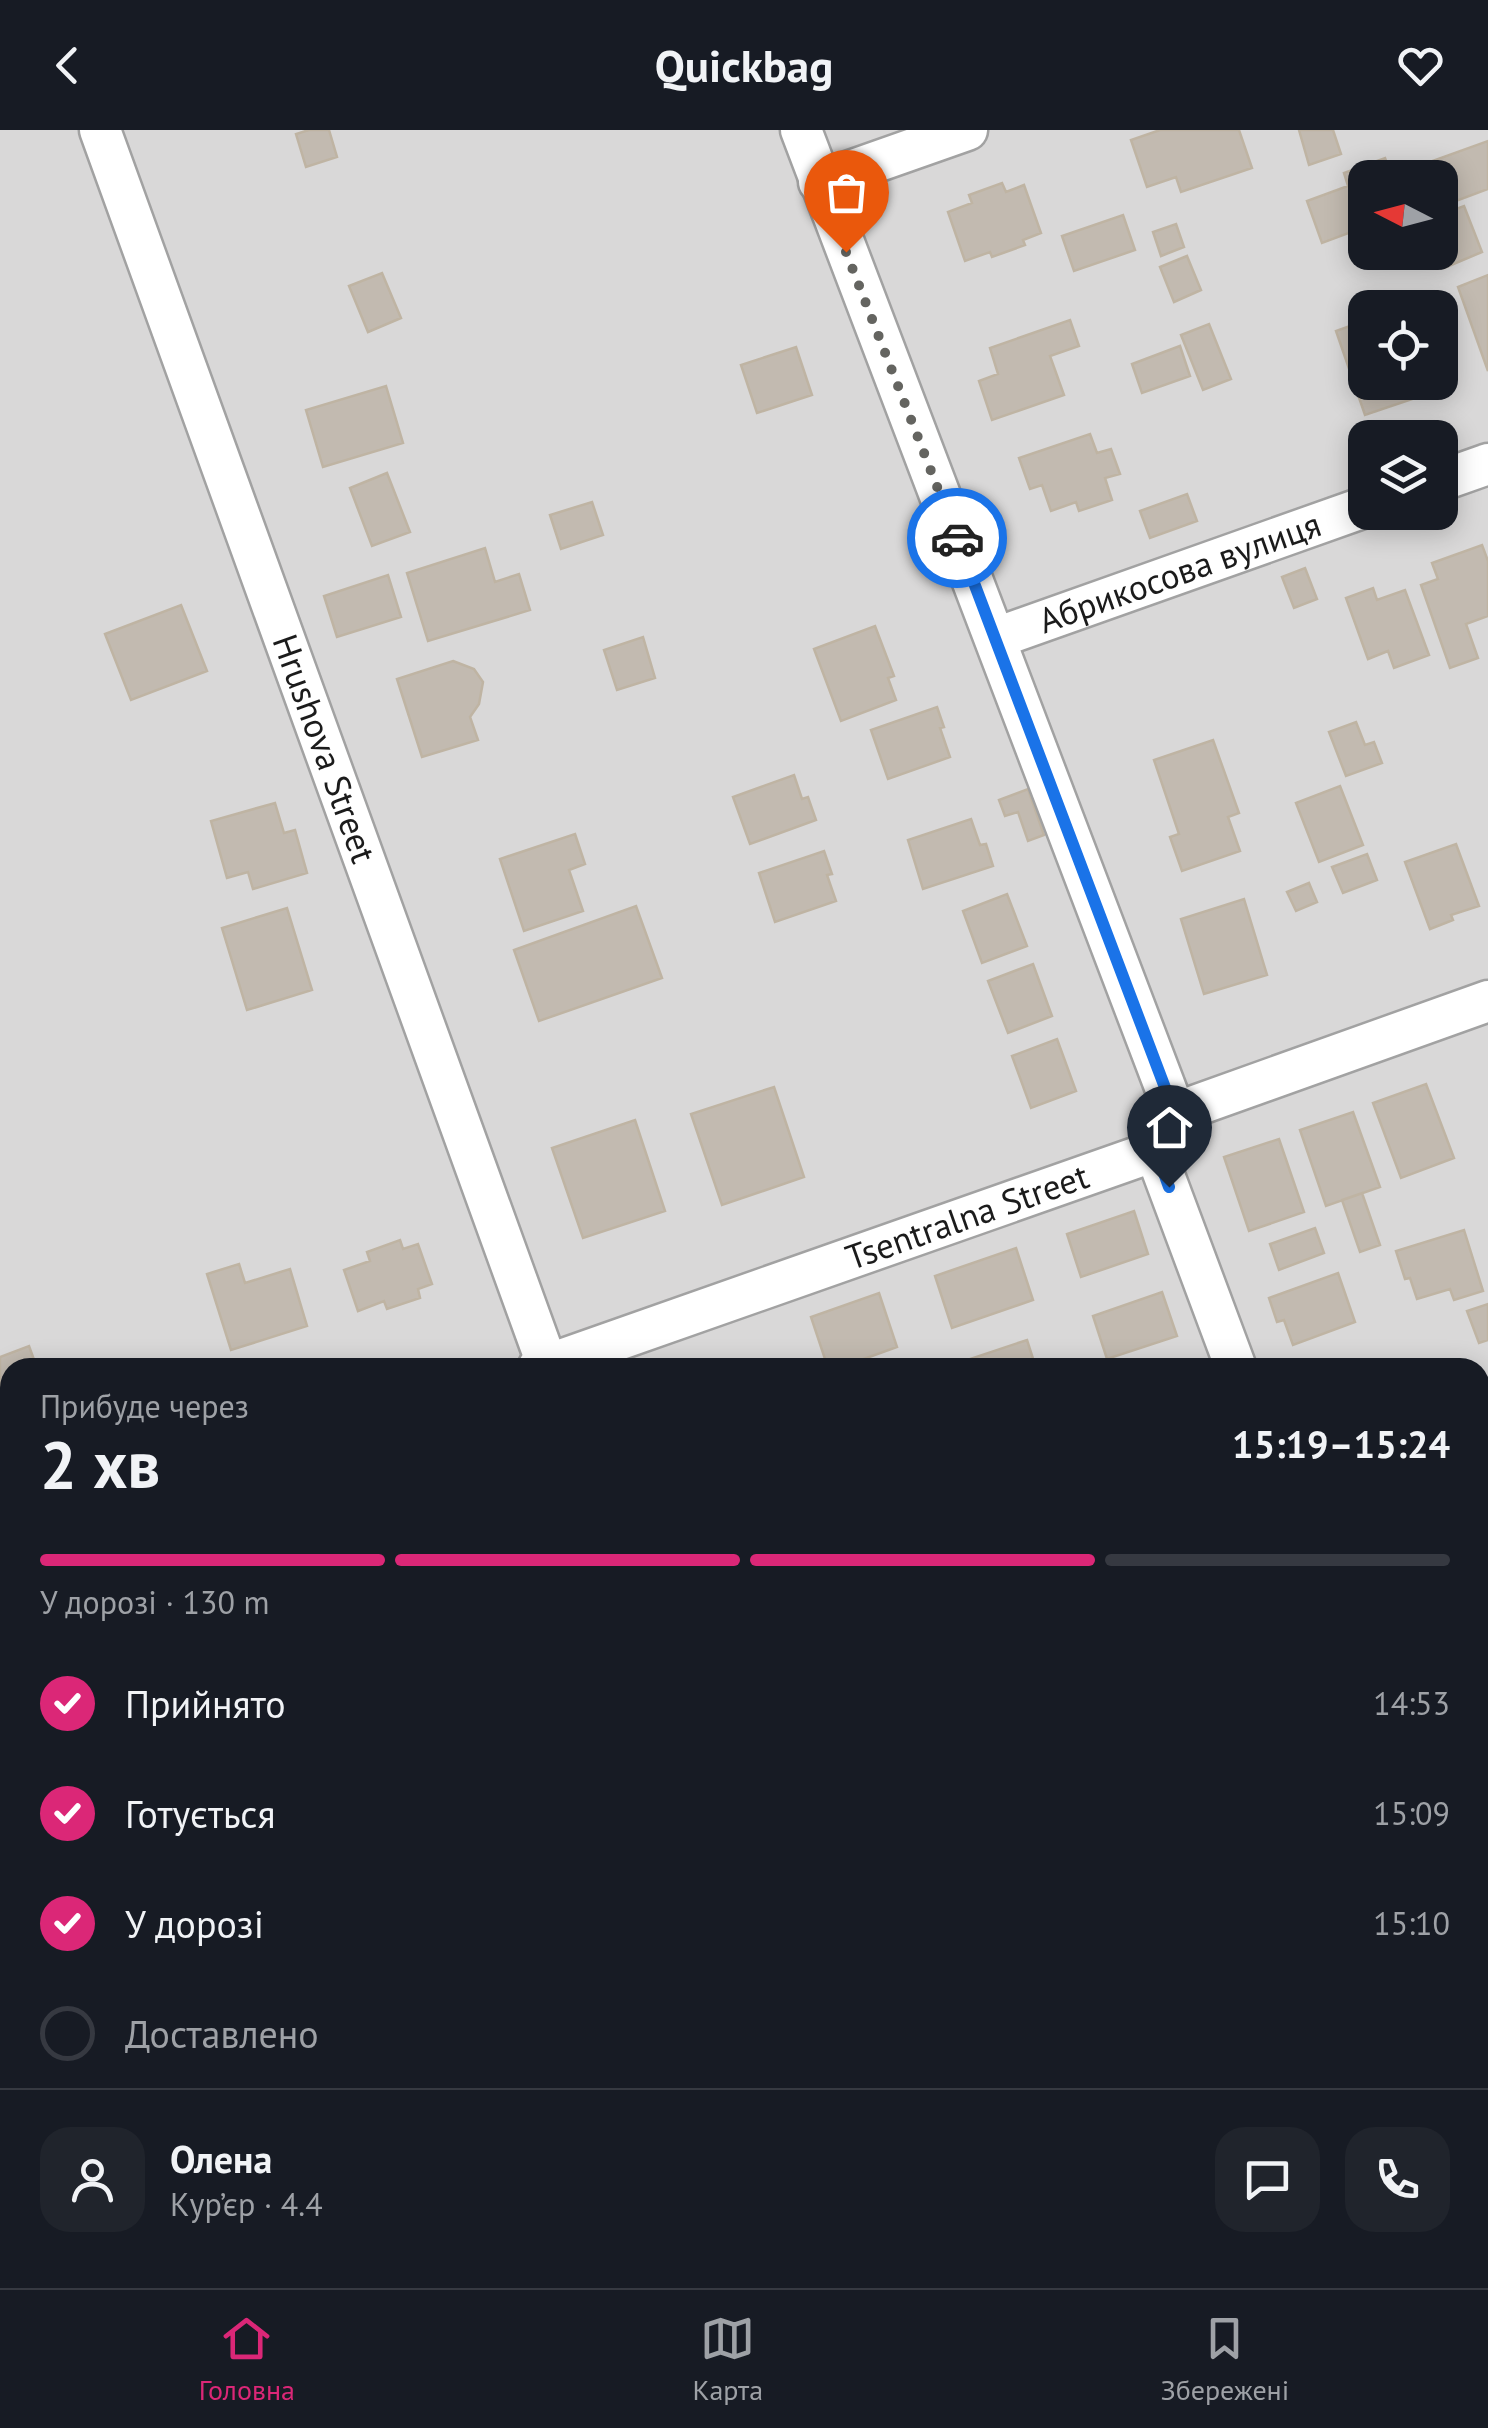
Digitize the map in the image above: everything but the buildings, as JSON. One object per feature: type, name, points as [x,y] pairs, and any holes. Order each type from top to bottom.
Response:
[{"type":"street","name":"Hrushova Street","points":[[100,130],[540,1358]]},
{"type":"street","points":[[801,130],[1175,1114]]},
{"type":"street","points":[[819,182],[966,130]]},
{"type":"street","points":[[1458,474],[1488,464]]},
{"type":"street","name":"Абрикосова вулиця","points":[[996,638],[1348,513]]},
{"type":"street","points":[[1232,1358],[1156,1151],[1175,1114],[1488,1001]]},
{"type":"street","name":"Tsentralna Street","points":[[566,1358],[1156,1151]]},
{"type":"shaded area","points":[[0,130],[1488,130],[1488,1358],[0,1358]]},
{"type":"way so far","points":[[846,252],[957,538]]},
{"type":"route","points":[[957,538],[1175,1114],[1156,1151],[1169,1187]]}]
